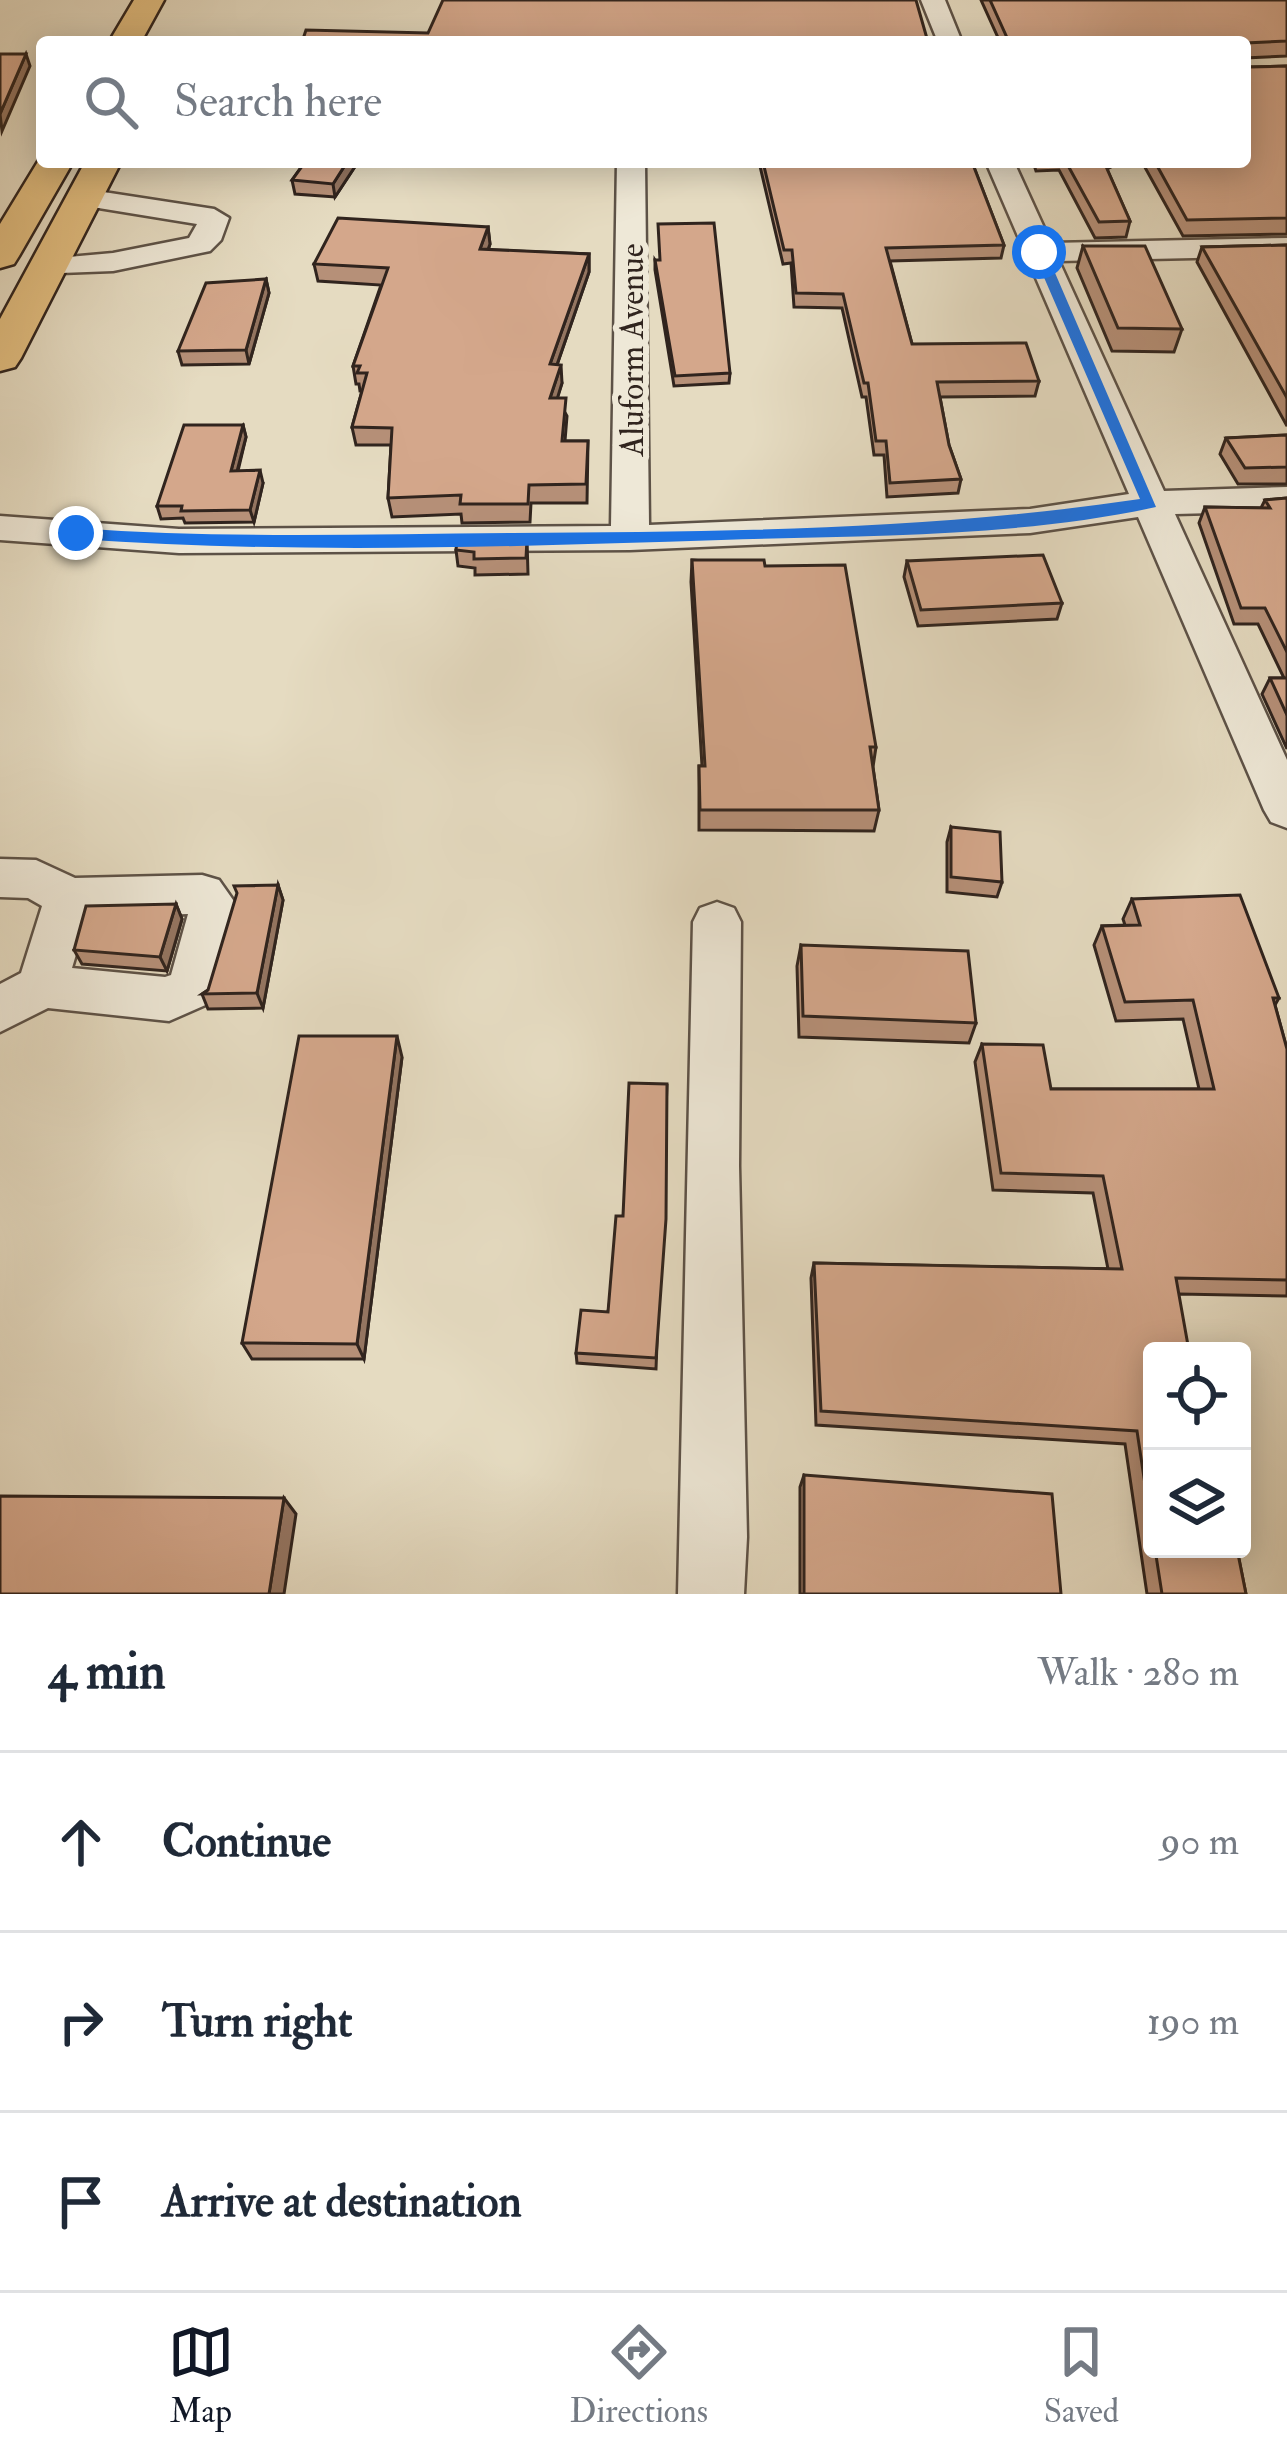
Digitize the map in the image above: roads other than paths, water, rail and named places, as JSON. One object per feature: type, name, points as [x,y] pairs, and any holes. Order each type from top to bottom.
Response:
[{"type":"main road","points":[[128,36],[149,0]]},
{"type":"main road","points":[[0,256],[51,168]]},
{"type":"main road","points":[[0,358],[100,168]]},
{"type":"street","points":[[933,0],[948,36]]},
{"type":"street","name":"Aluform Avenue","points":[[630,538],[631,168]]},
{"type":"street","points":[[1003,168],[1235,683],[1287,810]]},
{"type":"street","points":[[46,267],[112,262],[199,245],[206,240],[214,218],[84,198]]},
{"type":"street","points":[[1039,252],[1287,247]]},
{"type":"street","points":[[0,527],[179,541],[630,538],[914,529],[1030,521],[1150,503],[1287,499]]},
{"type":"street","points":[[0,878],[36,879],[68,898],[202,894],[214,907],[192,988],[169,999],[21,998],[68,898]]},
{"type":"street","points":[[711,1594],[717,922]]}]
